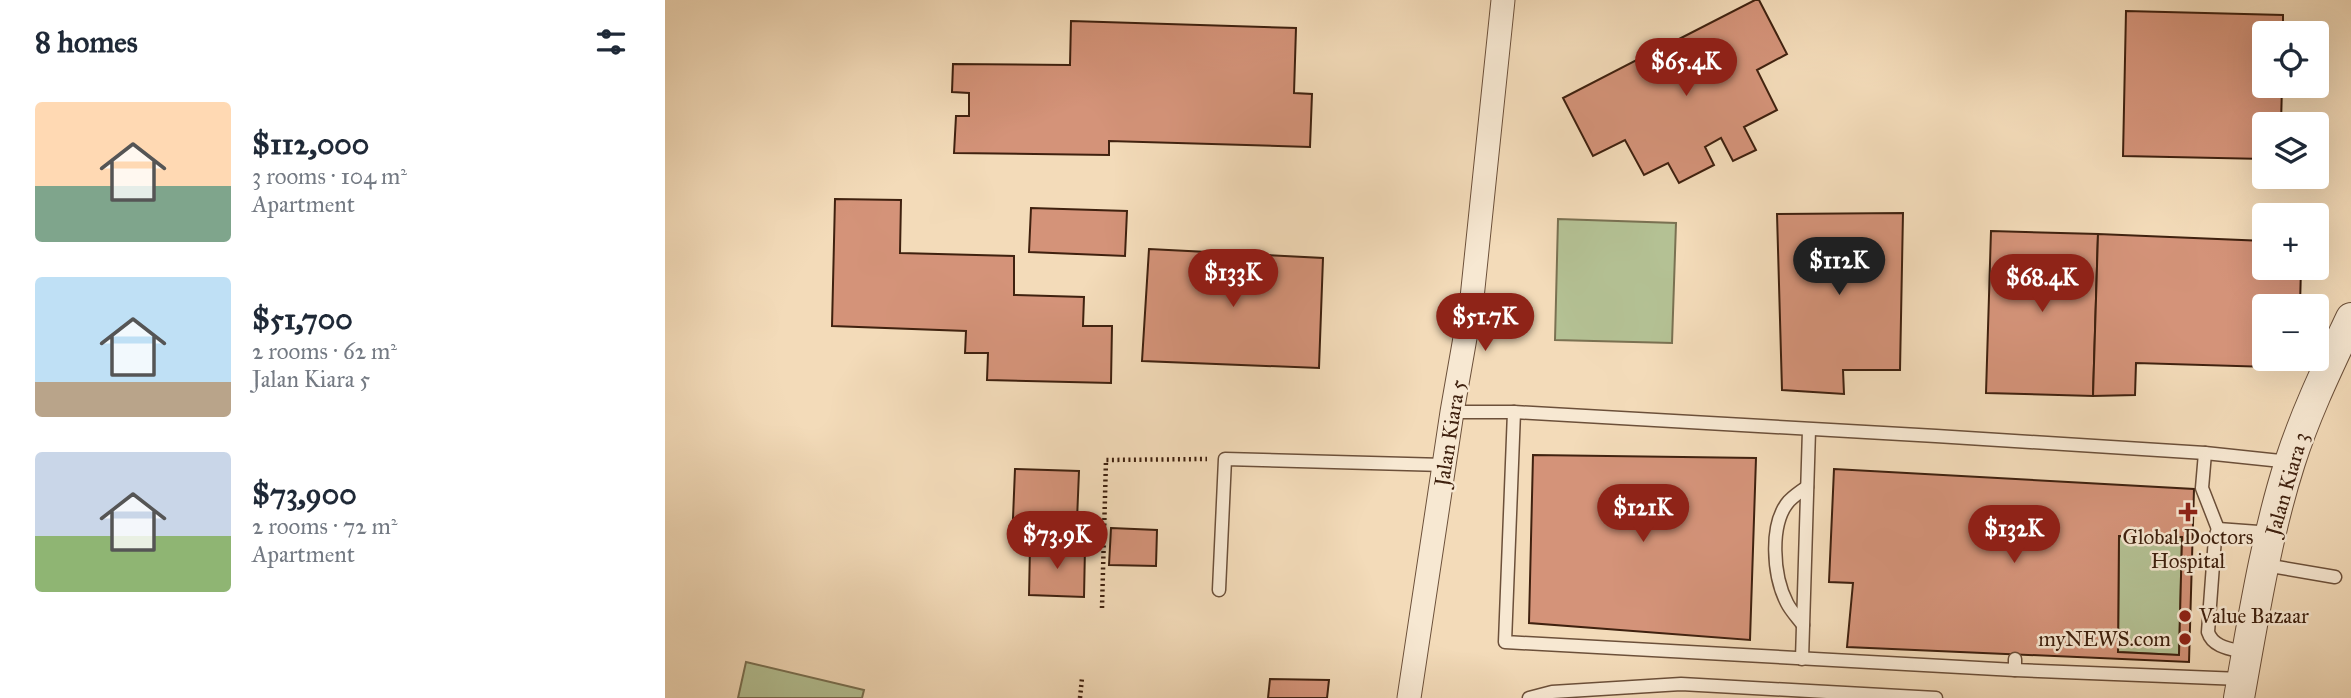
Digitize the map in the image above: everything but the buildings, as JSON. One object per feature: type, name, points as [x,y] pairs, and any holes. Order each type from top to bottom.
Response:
[{"type":"street","name":"Jalan Kiara 5","points":[[1409,698],[1472,298],[1503,0]]},
{"type":"street","name":"Jalan Kiara 3","points":[[2243,677],[2265,565],[2290,462],[2302,428],[2348,333]]},
{"type":"lane","points":[[1452,412],[1514,412],[1936,436],[2205,453],[2290,462]]},
{"type":"lane","points":[[1514,412],[1505,642],[1802,659],[2015,665],[2243,677]]},
{"type":"lane","points":[[1802,659],[1809,430]]},
{"type":"lane","points":[[2205,453],[2202,488],[2218,529],[2215,538],[2208,632],[2210,638],[2243,677]]},
{"type":"lane","points":[[1219,590],[1225,459],[1444,465]]},
{"type":"lane","points":[[1803,626],[1787,603],[1778,576],[1775,547],[1778,521],[1789,501],[1807,487]]},
{"type":"lane","points":[[2218,529],[2272,533]]},
{"type":"lane","points":[[2265,565],[2335,577]]},
{"type":"lane","points":[[1529,698],[1681,684],[1936,698]]},
{"type":"path","points":[[1102,608],[1106,460],[1225,459]]},
{"type":"path","points":[[1080,698],[1082,678]]},
{"type":"green space","points":[[1558,219],[1676,223],[1672,343],[1555,340]]},
{"type":"green space","points":[[2119,536],[2182,537],[2179,655],[2118,652]]},
{"type":"green space","points":[[746,662],[864,690],[862,698],[738,698]]},
{"type":"place","name":"Global Doctors Hospital","points":[[2188,512]]},
{"type":"place","name":"Value Bazaar","points":[[2185,616]]},
{"type":"place","name":"myNEWS.com","points":[[2185,639]]}]
